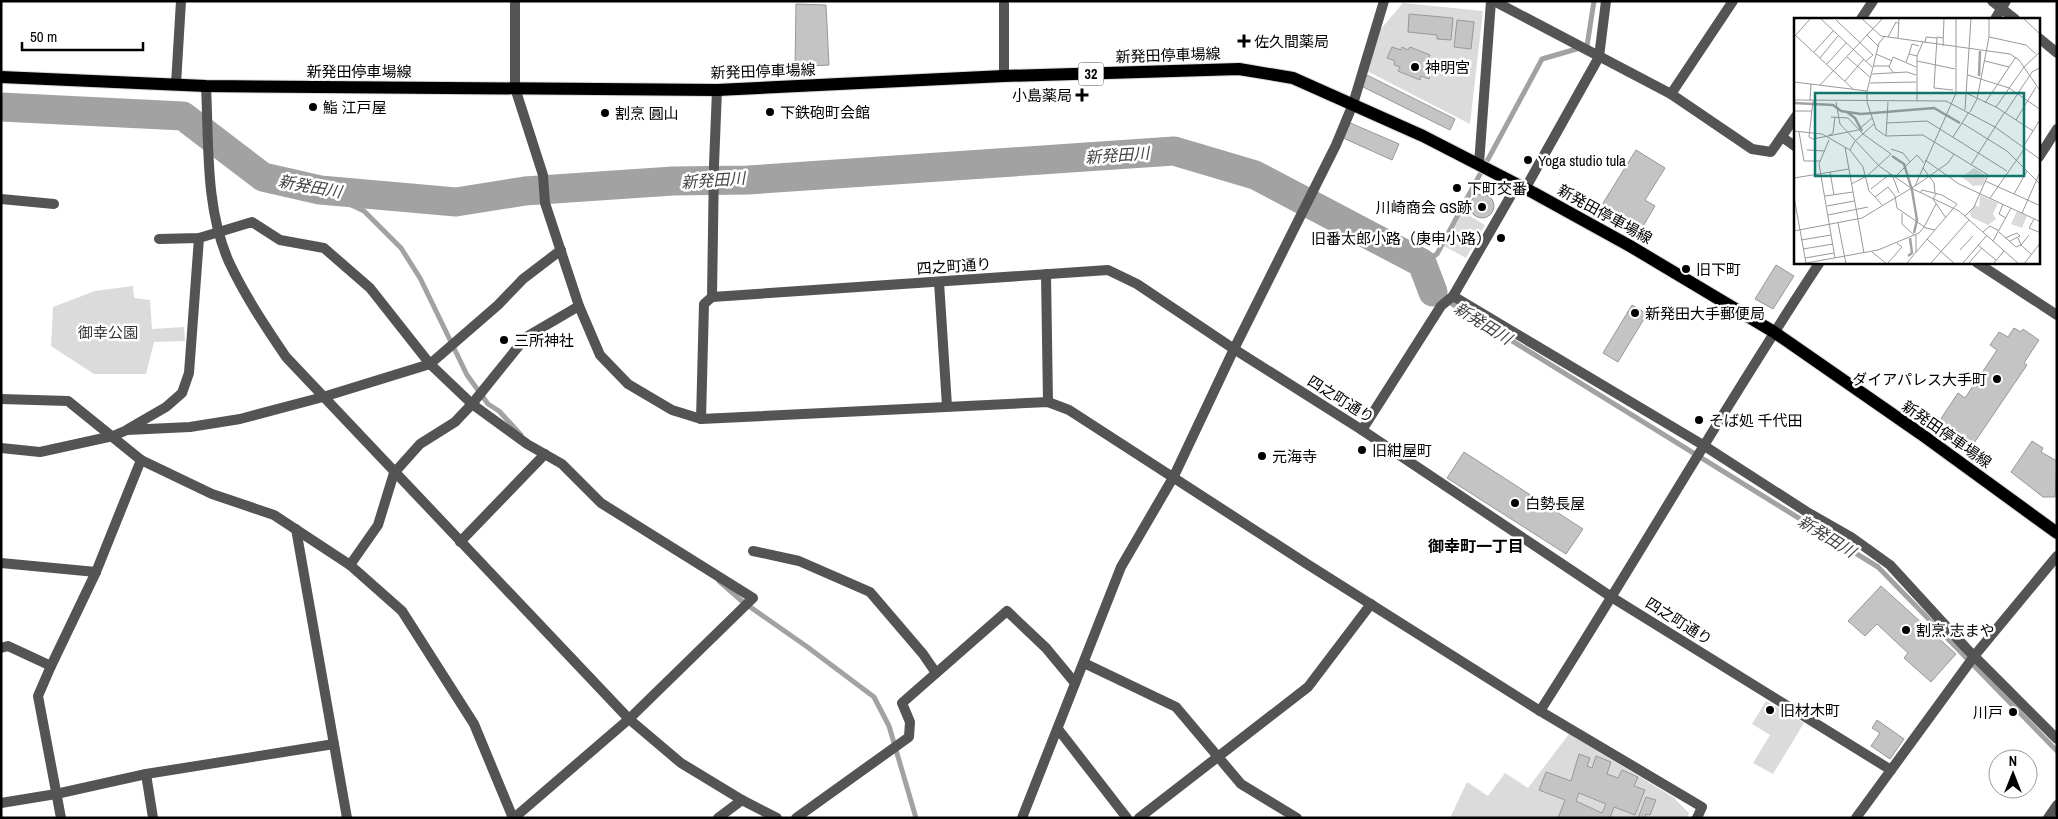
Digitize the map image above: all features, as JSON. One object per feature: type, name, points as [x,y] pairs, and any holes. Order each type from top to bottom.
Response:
[{"type":"main road","name":"新発田停車場線","points":[[1,77],[206,86],[717,90],[1004,76],[1239,69],[1293,78],[1353,104],[1479,164],[1630,246],[1774,332],[2056,529]]},
{"type":"street","points":[[176,84],[181,1]]},
{"type":"street","points":[[515,1],[515,88],[543,175],[546,203],[579,306],[600,355],[628,384],[672,410],[702,419],[1048,402],[1069,410],[1540,711],[1702,807],[1697,818]]},
{"type":"street","points":[[1004,1],[1004,76]]},
{"type":"street","points":[[1022,818],[1120,567],[1174,476],[1312,188],[1336,145],[1353,104],[1384,1]]},
{"type":"street","points":[[1479,164],[1493,1],[1671,94],[1752,149],[1771,152],[1794,119]]},
{"type":"street","points":[[1362,430],[1441,306],[1453,296],[1599,57],[1606,1]]},
{"type":"street","points":[[1671,94],[1733,1]]},
{"type":"street","points":[[1862,18],[1872,1]]},
{"type":"street","points":[[1992,1],[2004,5],[2014,18]]},
{"type":"street","points":[[1996,18],[2004,5]]},
{"type":"street","points":[[2040,39],[2057,53]]},
{"type":"street","points":[[206,86],[208,148],[213,205],[219,231],[228,261],[251,305],[286,357],[629,719],[681,763],[772,816]]},
{"type":"street","points":[[702,419],[704,304],[712,297],[717,90]]},
{"type":"street","points":[[2040,155],[2057,129]]},
{"type":"street","points":[[1782,137],[1794,146]]},
{"type":"street","points":[[1,199],[54,204]]},
{"type":"street","points":[[1,399],[68,401],[141,460],[212,494],[274,515],[350,565],[402,611],[474,724],[514,818],[629,719],[753,598],[601,503],[562,464],[527,444],[472,404],[430,364],[370,288],[324,248],[280,240],[252,222],[198,238],[159,239]]},
{"type":"street","points":[[1,448],[40,452],[113,436],[166,407],[182,393],[188,374],[198,238]]},
{"type":"street","points":[[127,430],[190,427],[240,419],[323,397],[430,364],[498,305],[523,279],[561,250]]},
{"type":"street","points":[[1540,711],[1613,598],[1703,445],[1819,264]]},
{"type":"street","points":[[1979,264],[2057,315]]},
{"type":"street","name":"四之町通り","points":[[712,297],[1108,270],[1137,284],[1234,349],[1362,430],[1613,598],[1891,770]]},
{"type":"street","points":[[1046,274],[1048,402]]},
{"type":"street","points":[[939,282],[947,406]]},
{"type":"street","points":[[1453,296],[1703,445],[1807,512],[1851,537],[1890,565],[2057,739]]},
{"type":"street","points":[[350,565],[378,525],[394,473],[420,444],[455,422],[526,338],[579,306]]},
{"type":"street","points":[[460,542],[545,454]]},
{"type":"street","points":[[61,818],[38,696],[96,572],[141,460]]},
{"type":"street","points":[[296,529],[347,818]]},
{"type":"street","points":[[753,551],[798,561],[870,592],[923,654],[936,673]]},
{"type":"street","points":[[1856,818],[1975,655],[2057,556]]},
{"type":"street","points":[[1,563],[96,572]]},
{"type":"street","points":[[1139,818],[1308,687],[1371,604]]},
{"type":"street","points":[[796,818],[908,737],[910,722],[902,703],[1007,610],[1046,648],[1075,683]]},
{"type":"street","points":[[1,648],[8,646],[51,666]]},
{"type":"street","points":[[1084,663],[1176,707],[1241,784],[1297,818]]},
{"type":"street","points":[[1058,729],[1127,818]]},
{"type":"street","points":[[1,803],[56,794],[146,774],[334,744]]},
{"type":"street","points":[[146,774],[153,818]]},
{"type":"street","points":[[718,818],[742,800]]},
{"type":"street","points":[[2048,818],[2057,804]]},
{"type":"green space","points":[[1403,3],[1483,11],[1470,124],[1365,70],[1380,30]]},
{"type":"green space","points":[[1463,212],[1485,225],[1466,258],[1444,246]]},
{"type":"green space","name":"御幸公園","points":[[133,286],[134,298],[150,300],[152,329],[184,327],[185,341],[154,342],[146,374],[94,374],[51,346],[53,307],[95,291]]},
{"type":"green space","points":[[1766,701],[1804,723],[1773,774],[1753,763],[1770,735],[1752,724]]},
{"type":"green space","points":[[1569,734],[1673,797],[1689,813],[1687,818],[1450,818],[1467,782],[1488,796],[1505,773],[1528,788]]},
{"type":"building","points":[[796,4],[826,5],[829,65],[795,67]]},
{"type":"building","points":[[1409,14],[1453,18],[1451,40],[1437,39],[1437,35],[1408,32]]},
{"type":"building","points":[[1457,20],[1474,22],[1471,49],[1454,47]]},
{"type":"building","points":[[1392,47],[1401,50],[1402,47],[1408,50],[1410,47],[1430,55],[1426,65],[1433,68],[1429,79],[1421,76],[1420,80],[1398,71],[1400,67],[1394,65],[1395,61],[1387,58]]},
{"type":"building","points":[[1367,75],[1455,119],[1450,130],[1361,86]]},
{"type":"building","points":[[1348,122],[1399,144],[1392,160],[1341,137]]},
{"type":"building","points":[[1636,150],[1665,168],[1645,200],[1655,206],[1639,233],[1600,208]]},
{"type":"building","name":"川崎商会 GS跡","points":[[1482,194],[1487,195],[1493,201],[1493,211],[1487,217],[1482,218],[1477,217],[1471,211],[1470,206],[1471,201],[1477,195]]},
{"type":"building","points":[[1776,265],[1794,276],[1773,309],[1755,299]]},
{"type":"building","points":[[1632,305],[1647,314],[1618,362],[1603,353]]},
{"type":"building","name":"ダイアパレス大手町","points":[[2014,328],[2021,332],[2023,329],[2039,340],[2024,363],[2027,365],[1974,443],[1940,420],[1958,393],[1965,398],[1997,350],[1990,345],[1999,332],[2008,337]]},
{"type":"building","points":[[2032,441],[2043,448],[2041,452],[2057,461],[2055,497],[2043,497],[2011,472]]},
{"type":"building","name":"白勢長屋","points":[[1464,452],[1583,529],[1566,554],[1447,478]]},
{"type":"building","name":"割烹 志まや","points":[[1881,586],[1956,654],[1931,682],[1904,658],[1908,653],[1877,624],[1865,636],[1848,621]]},
{"type":"building","points":[[1877,720],[1904,739],[1890,759],[1871,746],[1880,733],[1872,728]]},
{"type":"building","points":[[1579,754],[1590,758],[1587,766],[1592,768],[1596,756],[1611,762],[1607,774],[1618,778],[1622,770],[1638,777],[1634,786],[1645,790],[1635,815],[1614,807],[1610,818],[1558,818],[1565,800],[1539,790],[1546,772],[1571,781]],"holes":[[[1579,793],[1606,804],[1602,813],[1576,801]]]},
{"type":"building","points":[[1646,797],[1656,800],[1650,815],[1646,814],[1645,818],[1638,818]]},
{"type":"waterway","points":[[1422,263],[1437,254],[1542,59],[1587,46],[1594,1]]},
{"type":"waterway","name":"新発田川","points":[[1,107],[183,116],[263,177],[320,190],[456,202],[525,191],[673,181],[748,180],[1174,151],[1255,175],[1422,263],[1433,292]]},
{"type":"waterway","points":[[320,190],[364,211],[401,248],[420,278],[467,375],[488,404],[499,411],[521,435]]},
{"type":"waterway","name":"新発田川","points":[[1433,292],[1878,567],[2057,751]]},
{"type":"waterway","points":[[719,581],[743,602],[874,697],[889,726],[916,818]]},
{"type":"place","name":"佐久間薬局","points":[[1244,41]]},
{"type":"place","name":"神明宮","points":[[1415,67]]},
{"type":"place","name":"小島薬局","points":[[1082,95]]},
{"type":"place","name":"鮨 江戸屋","points":[[313,107]]},
{"type":"place","name":"下鉄砲町会館","points":[[770,112]]},
{"type":"place","name":"割烹 圓山","points":[[605,113]]},
{"type":"place","name":"Yoga studio tula","points":[[1528,160]]},
{"type":"place","name":"下町交番","points":[[1457,188]]},
{"type":"place","name":"川崎商会 GS跡","points":[[1482,207]]},
{"type":"place","name":"旧番太郎小路（庚申小路）","points":[[1501,238]]},
{"type":"place","name":"旧下町","points":[[1686,269]]},
{"type":"place","name":"新発田大手郵便局","points":[[1635,313]]},
{"type":"place","name":"三所神社","points":[[504,340]]},
{"type":"place","name":"ダイアパレス大手町","points":[[1997,379]]},
{"type":"place","name":"そば処 千代田","points":[[1699,420]]},
{"type":"place","name":"旧紺屋町","points":[[1362,450]]},
{"type":"place","name":"元海寺","points":[[1262,456]]},
{"type":"place","name":"白勢長屋","points":[[1515,503]]},
{"type":"place","name":"割烹 志まや","points":[[1906,630]]},
{"type":"place","name":"旧材木町","points":[[1770,710]]},
{"type":"place","name":"川戸","points":[[2013,712]]},
{"type":"district","name":"御幸町一丁目","points":[[1476,546]]}]
